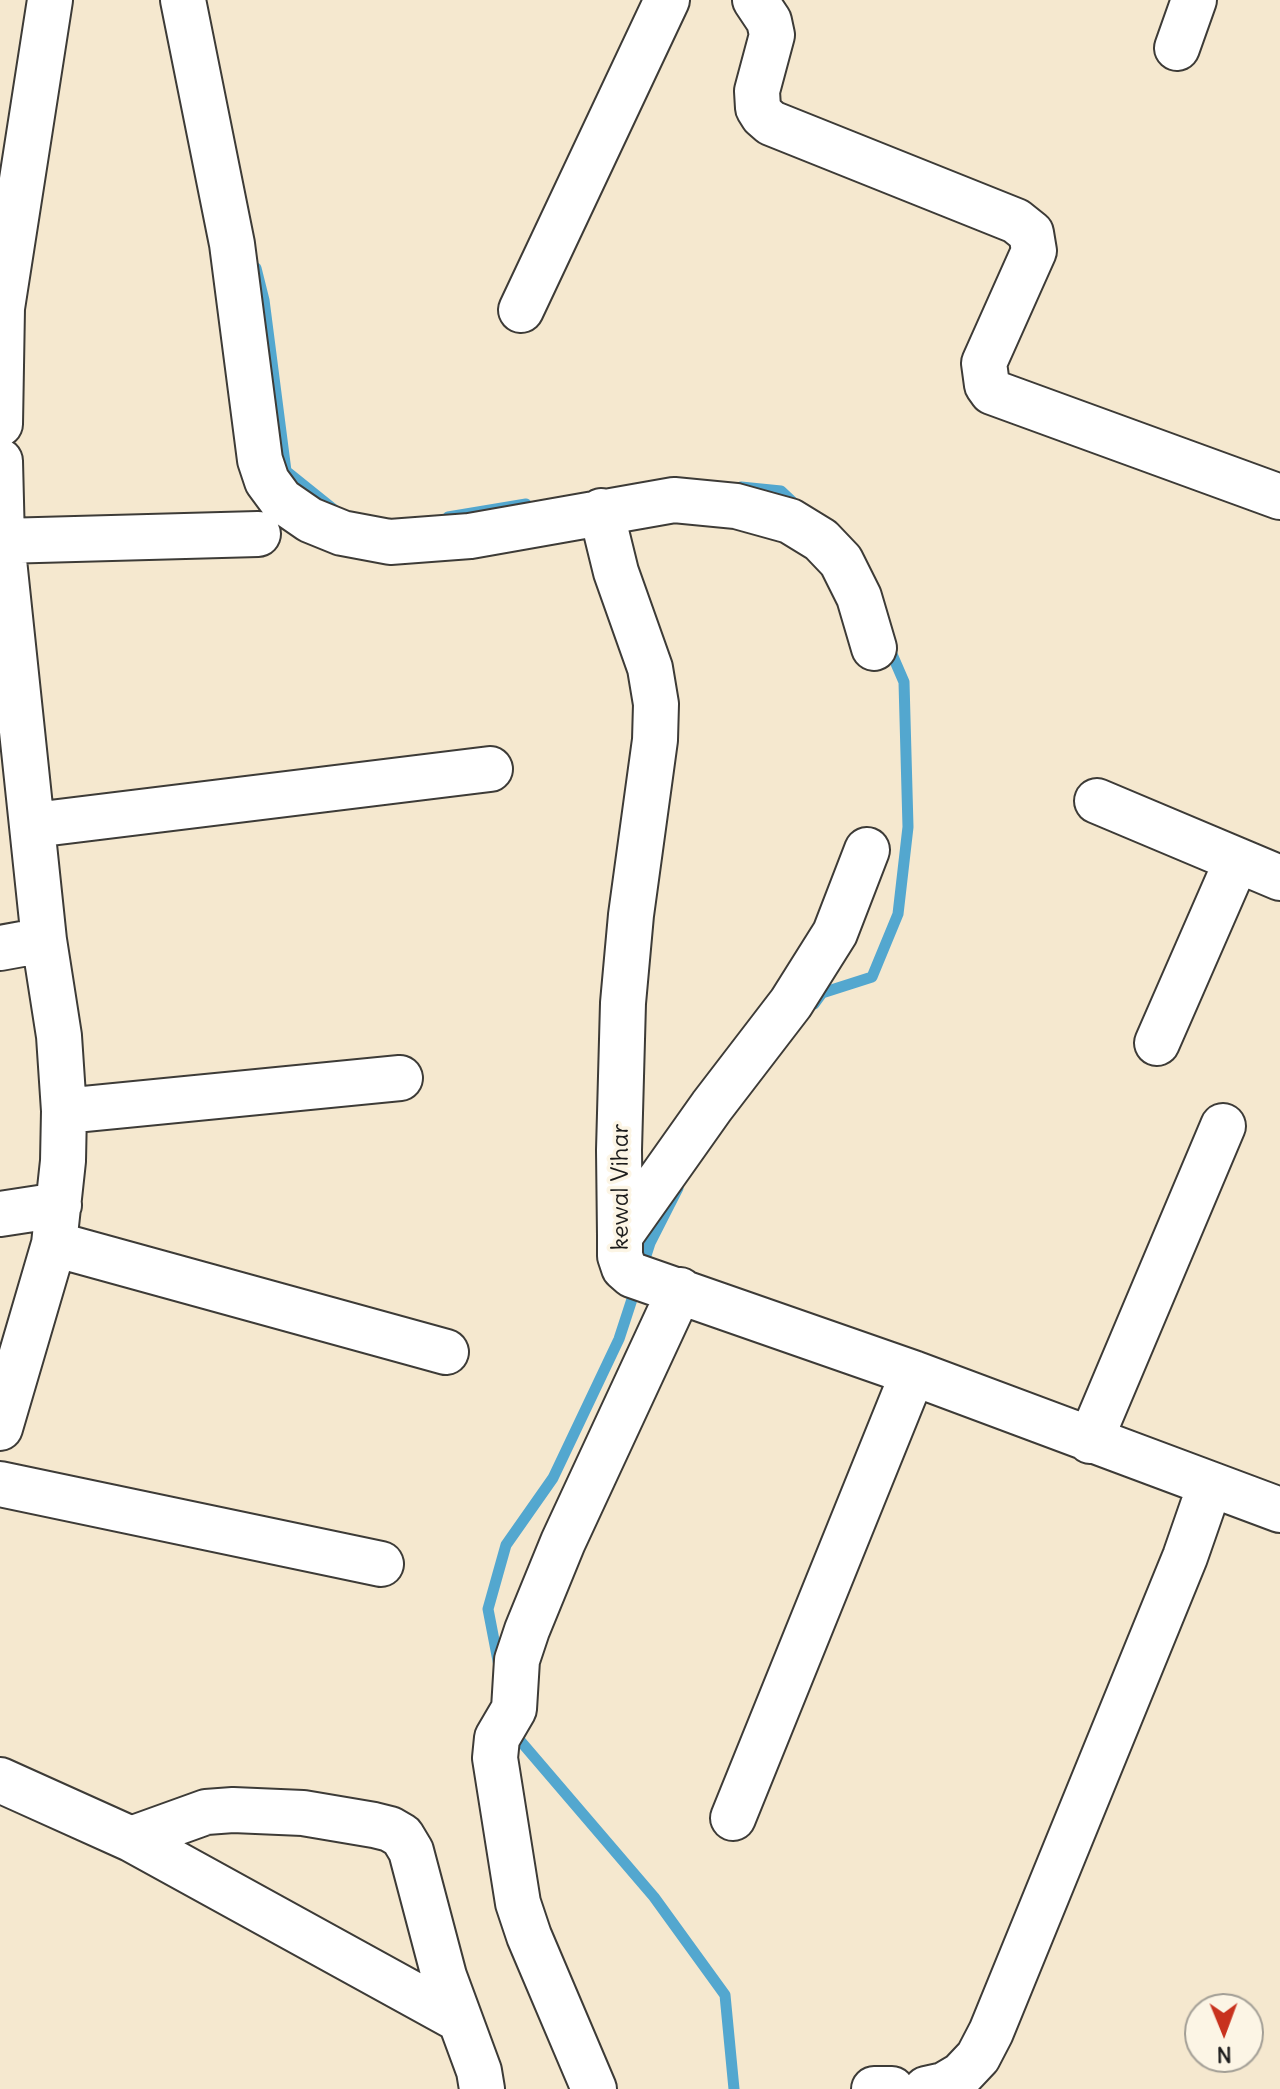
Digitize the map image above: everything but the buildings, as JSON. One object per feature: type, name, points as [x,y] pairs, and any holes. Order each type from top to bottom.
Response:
[{"type":"street","points":[[0,424],[2,308],[50,0]]},
{"type":"street","points":[[183,0],[232,244],[260,460],[267,481],[281,500],[310,520],[342,533],[390,542],[470,536],[674,500],[736,506],[790,521],[821,540],[841,561],[859,597],[874,648]]},
{"type":"street","points":[[521,310],[667,0]]},
{"type":"street","points":[[755,0],[769,21],[772,35],[757,91],[758,108],[771,123],[1016,221],[1031,233],[1034,251],[984,363],[987,385],[992,392],[1280,497]]},
{"type":"street","points":[[1177,48],[1194,0]]},
{"type":"street","points":[[0,461],[2,541],[44,940],[59,1036],[64,1111],[57,1224],[0,1428]]},
{"type":"street","name":"kewal Vihar","points":[[601,511],[616,572],[650,668],[656,704],[655,740],[631,915],[623,1003],[646,1270]]},
{"type":"street","points":[[2,541],[258,534]]},
{"type":"street","points":[[34,825],[490,769]]},
{"type":"street","points":[[1097,801],[1280,878]]},
{"type":"street","points":[[594,2089],[518,1903],[495,1758],[506,1723],[517,1660],[563,1542],[646,1270],[712,1106],[791,1003],[835,933],[867,850]]},
{"type":"street","points":[[1157,1043],[1237,860]]},
{"type":"street","points":[[0,948],[44,940]]},
{"type":"street","points":[[64,1111],[400,1078]]},
{"type":"street","points":[[1090,1441],[1223,1126]]},
{"type":"street","points":[[0,1214],[57,1224],[446,1352]]},
{"type":"street","points":[[646,1270],[1090,1441],[1280,1510]]},
{"type":"street","points":[[733,1818],[913,1373]]},
{"type":"street","points":[[0,1484],[381,1564]]},
{"type":"street","points":[[926,2089],[944,2085],[961,2075],[978,2057],[991,2032],[1185,1557],[1210,1485]]},
{"type":"street","points":[[0,1780],[131,1839],[458,2019]]},
{"type":"street","points":[[131,1839],[206,1812],[233,1810],[303,1813],[390,1829],[402,1836],[411,1851],[458,2019],[479,2071],[482,2089]]},
{"type":"street","points":[[874,2089],[892,2089]]},
{"type":"waterway","points":[[256,268],[264,300],[286,471],[337,512]]},
{"type":"waterway","points":[[741,487],[781,491],[797,506]]},
{"type":"waterway","points":[[448,517],[526,504]]},
{"type":"waterway","points":[[814,1004],[822,993],[872,977],[898,914],[908,827],[904,682],[888,645]]},
{"type":"waterway","points":[[641,1271],[650,1243],[678,1188]]},
{"type":"waterway","points":[[499,1666],[488,1609],[506,1545],[553,1478],[619,1339],[636,1287]]},
{"type":"waterway","points":[[511,1730],[654,1897],[725,1995],[734,2089]]}]
